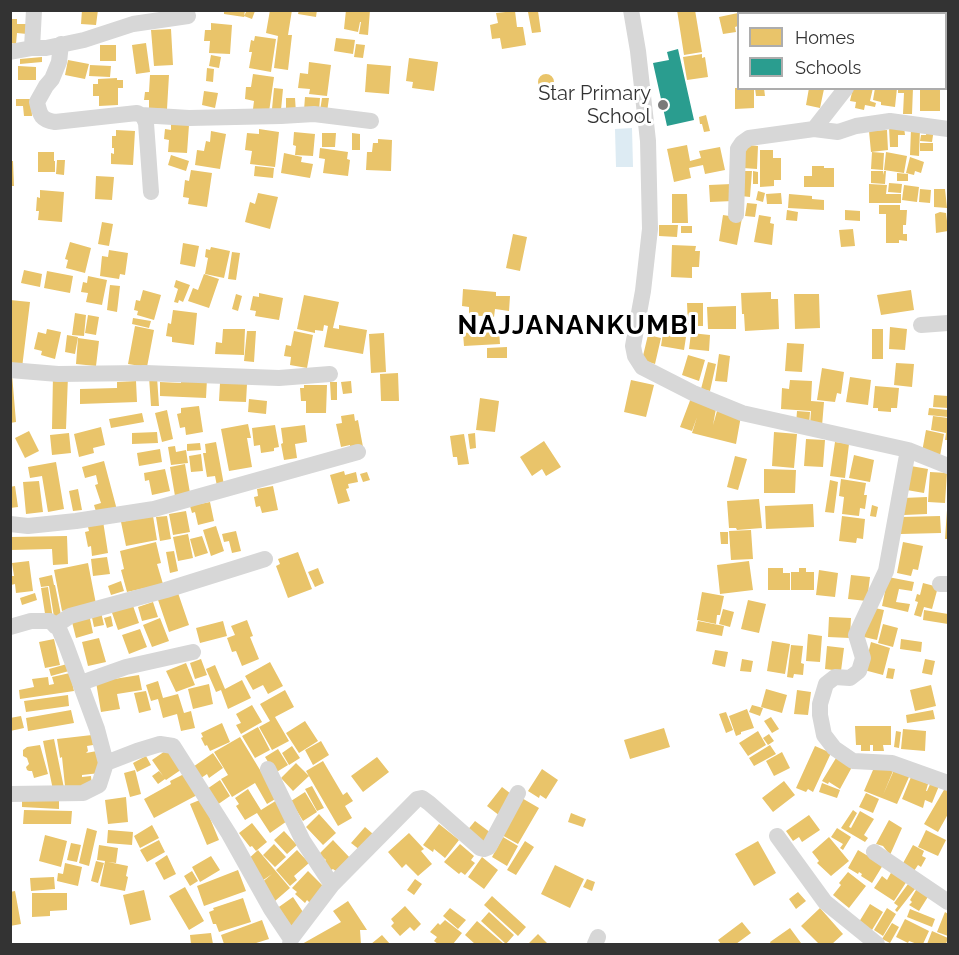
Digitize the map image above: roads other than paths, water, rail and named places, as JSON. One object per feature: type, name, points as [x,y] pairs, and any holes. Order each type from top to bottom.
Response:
[{"type":"street","points":[[32,48],[33,10]]},
{"type":"street","points":[[631,10],[648,141],[650,229],[644,291],[633,346],[635,356],[642,367],[693,393],[742,413],[908,450],[948,466]]},
{"type":"street","points":[[10,52],[46,48],[84,40],[133,24],[188,16]]},
{"type":"street","points":[[61,44],[59,62],[52,79],[37,102],[40,114],[47,121],[70,121],[137,113],[189,118],[281,117],[314,114],[371,121]]},
{"type":"street","points":[[814,129],[844,90]]},
{"type":"street","points":[[141,115],[146,123],[151,192]]},
{"type":"street","points":[[736,215],[739,145],[749,138],[814,129],[838,132],[856,126],[891,121],[948,129]]},
{"type":"street","points":[[921,325],[948,323]]},
{"type":"street","points":[[10,370],[58,374],[145,373],[279,378],[330,374]]},
{"type":"street","points":[[908,450],[886,571],[855,635],[863,658],[859,671],[850,678],[835,677],[826,684],[820,704],[820,715],[824,735],[834,748],[853,761],[892,763],[948,783]]},
{"type":"street","points":[[10,524],[28,526],[154,509],[358,453]]},
{"type":"street","points":[[55,626],[69,616],[166,590],[265,559]]},
{"type":"street","points":[[10,627],[31,621],[50,621],[59,629],[81,683],[106,763],[99,784],[83,793],[10,794]]},
{"type":"street","points":[[81,683],[126,668],[194,652]]},
{"type":"street","points":[[106,763],[160,744],[173,746],[223,824],[290,942],[332,885],[417,799],[422,798],[429,803],[484,849],[489,847],[518,793]]},
{"type":"street","points":[[268,769],[303,841],[332,885]]},
{"type":"street","points":[[777,836],[825,902],[877,945]]},
{"type":"street","points":[[874,852],[948,902]]},
{"type":"place","name":"Star Primary School","points":[[663,105]]},
{"type":"district","name":"NAJJANANKUMBI","points":[[578,326]]}]
